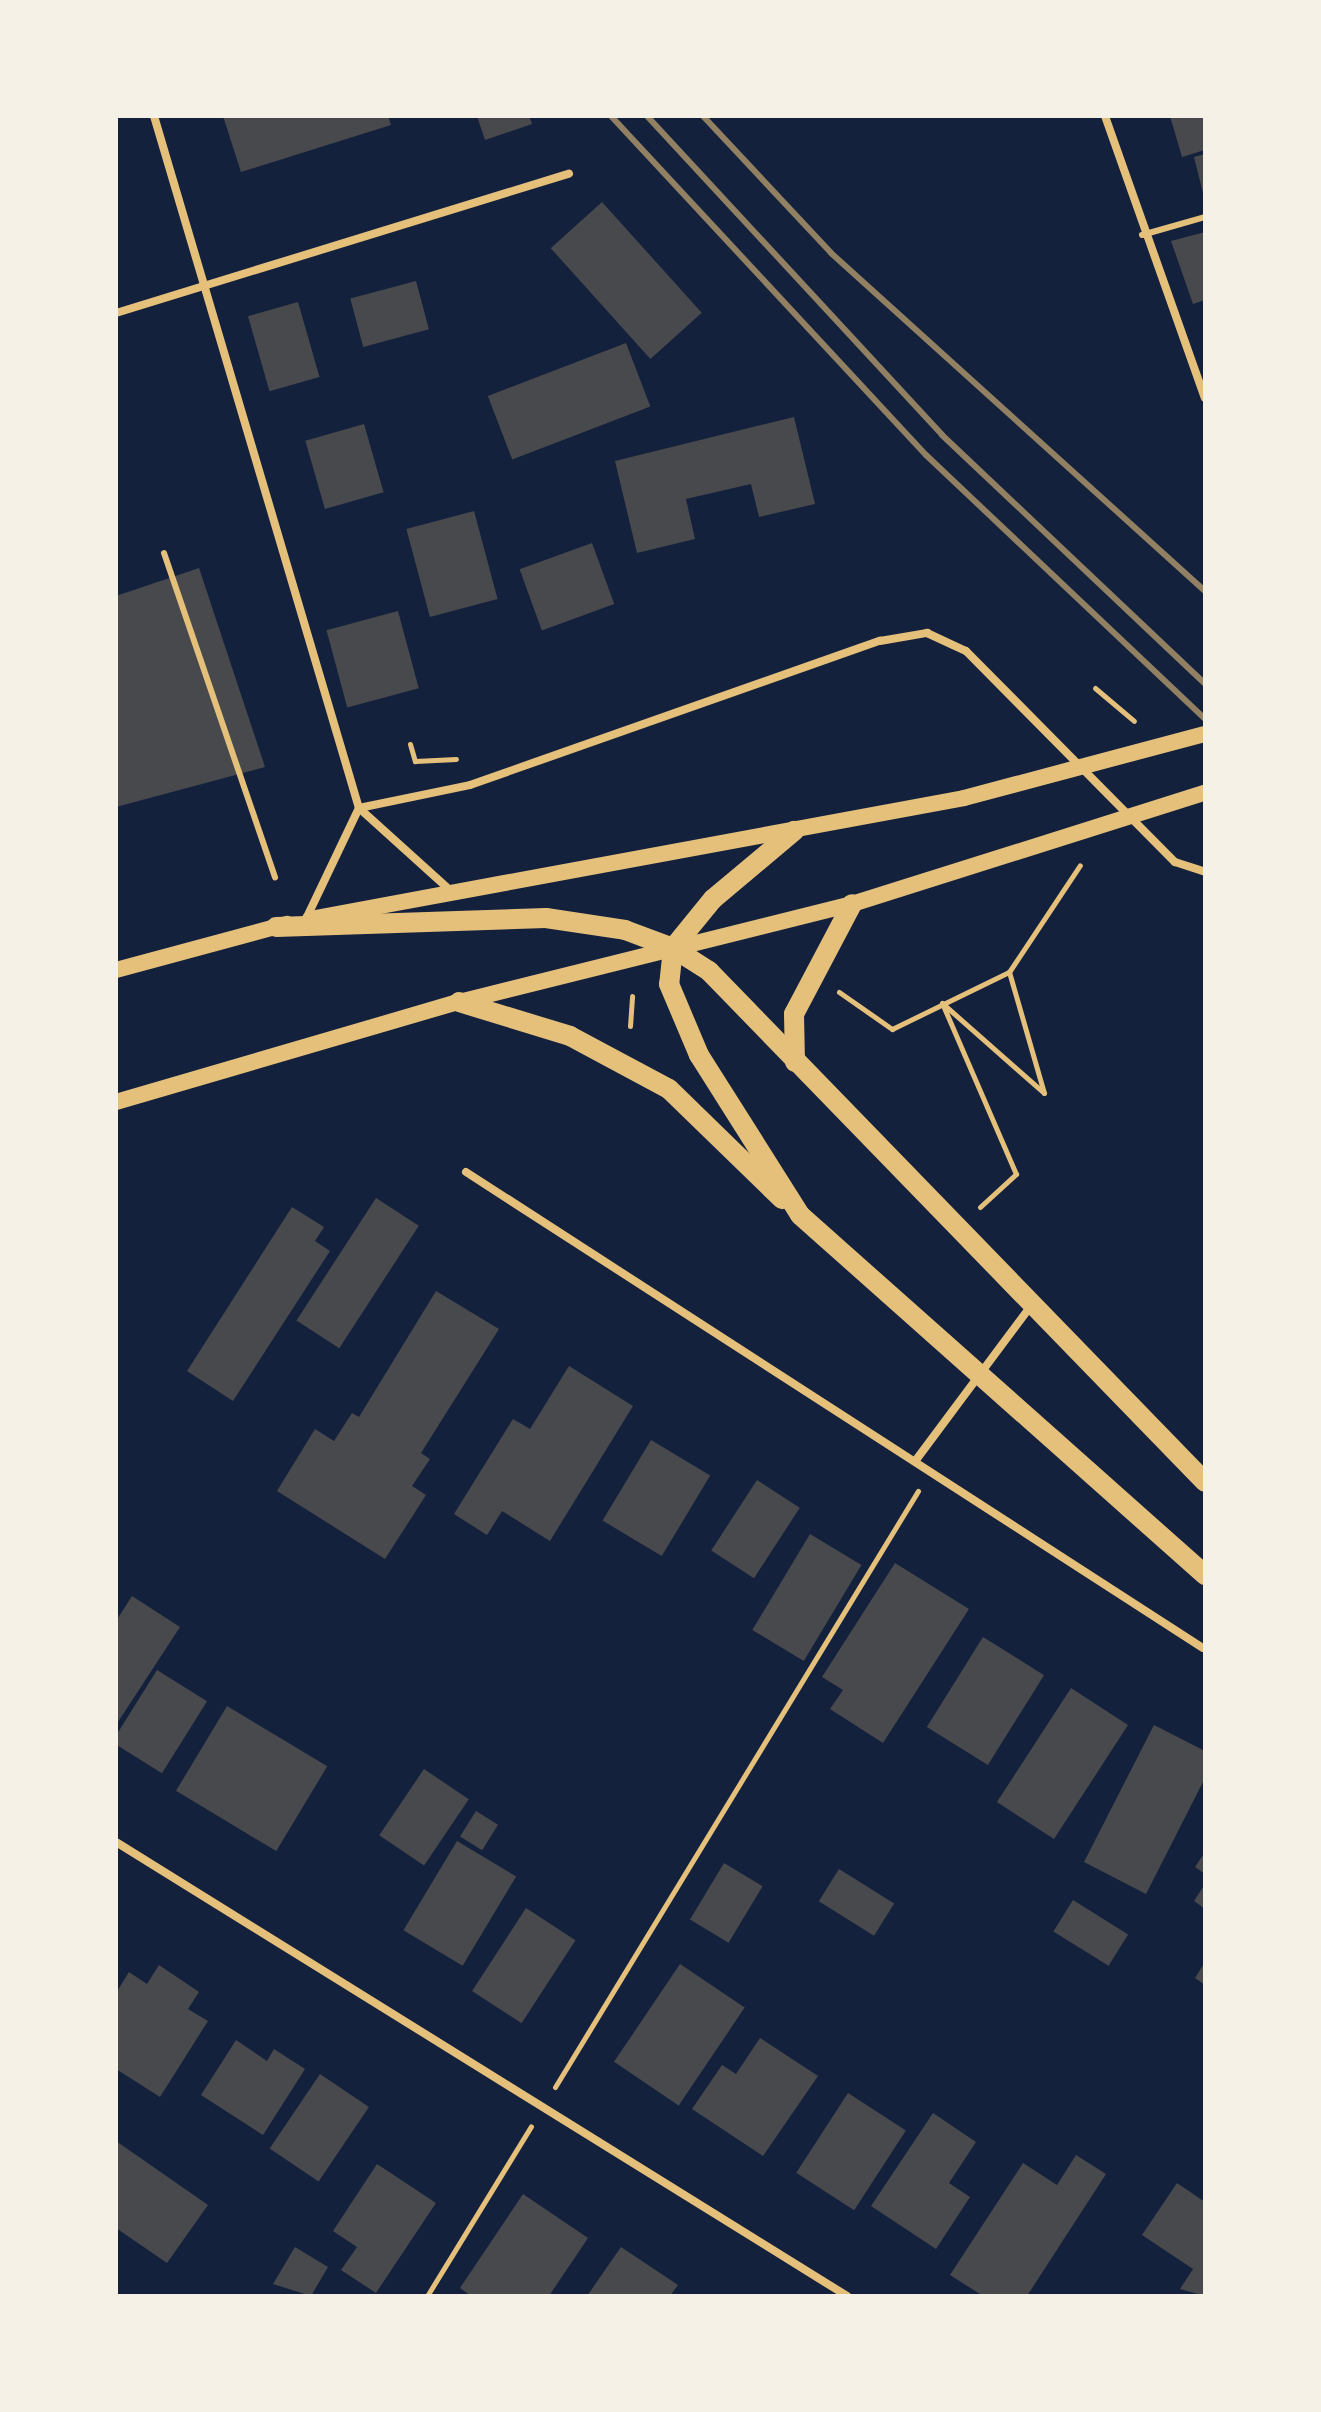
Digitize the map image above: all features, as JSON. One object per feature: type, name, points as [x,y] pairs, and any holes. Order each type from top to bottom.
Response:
[{"type":"main road","points":[[116,970],[306,919],[964,798],[1205,734]]},
{"type":"main road","points":[[116,1102],[459,1002],[852,904],[1205,793]]},
{"type":"main road","points":[[794,831],[713,899],[673,948],[669,984],[699,1055],[800,1215]]},
{"type":"main road","points":[[795,1062],[794,1014],[852,904]]},
{"type":"main road","points":[[276,927],[546,918],[625,930],[673,948],[709,971],[1030,1307],[1205,1482]]},
{"type":"main road","points":[[459,1002],[570,1036],[669,1089],[977,1378],[1205,1575]]},
{"type":"street","points":[[154,116],[200,288],[359,808],[453,893]]},
{"type":"street","points":[[1105,116],[1142,235],[1205,398]]},
{"type":"street","points":[[116,313],[569,174]]},
{"type":"street","points":[[359,808],[470,785],[880,641],[927,633],[966,651],[1175,862],[1205,872]]},
{"type":"street","points":[[306,919],[359,808]]},
{"type":"street","points":[[466,1172],[931,1469],[1203,1648]]},
{"type":"street","points":[[916,1460],[1030,1307]]},
{"type":"street","points":[[116,1842],[540,2111],[847,2296]]},
{"type":"lane","points":[[1142,235],[1205,217]]},
{"type":"lane","points":[[164,553],[275,878]]},
{"type":"path","points":[[410,744],[415,761],[461,759]]},
{"type":"path","points":[[839,992],[892,1029],[1009,972],[1058,888],[1090,854]]},
{"type":"path","points":[[942,1003],[1044,1093],[1009,972]]},
{"type":"path","points":[[630,1026],[632,996]]},
{"type":"path","points":[[942,1003],[1016,1174],[977,1210]]},
{"type":"path","points":[[427,2296],[931,1469]]},
{"type":"building","points":[[223,116],[388,116],[391,125],[241,172]]},
{"type":"building","points":[[477,116],[529,116],[532,124],[485,140]]},
{"type":"building","points":[[1170,116],[1205,116],[1205,150],[1182,157]]},
{"type":"building","points":[[1205,154],[1205,197],[1204,197],[1194,157]]},
{"type":"building","points":[[602,202],[702,313],[650,359],[551,248]]},
{"type":"building","points":[[1205,232],[1205,300],[1193,304],[1171,241]]},
{"type":"building","points":[[416,281],[429,329],[363,347],[350,299]]},
{"type":"building","points":[[298,302],[319,377],[270,391],[248,316]]},
{"type":"building","points":[[626,343],[650,406],[512,460],[488,396]]},
{"type":"building","points":[[794,417],[815,504],[759,517],[751,484],[686,499],[695,539],[637,553],[615,461]]},
{"type":"building","points":[[364,424],[384,492],[325,509],[305,441]]},
{"type":"building","points":[[474,511],[498,599],[430,617],[406,529]]},
{"type":"building","points":[[592,543],[614,604],[542,630],[520,569]]},
{"type":"building","points":[[199,568],[265,767],[116,807],[116,596]]},
{"type":"building","points":[[398,611],[419,688],[347,707],[327,630]]},
{"type":"building","points":[[376,1198],[419,1226],[339,1348],[296,1320]]},
{"type":"building","points":[[292,1207],[324,1227],[315,1241],[330,1251],[233,1401],[187,1371]]},
{"type":"building","points":[[436,1291],[499,1329],[421,1453],[430,1459],[412,1486],[426,1495],[385,1559],[277,1491],[315,1429],[334,1441],[352,1413],[359,1417]]},
{"type":"building","points":[[569,1366],[633,1406],[550,1541],[502,1511],[487,1535],[454,1514],[513,1419],[530,1429]]},
{"type":"building","points":[[651,1440],[710,1476],[662,1556],[603,1521]]},
{"type":"building","points":[[757,1480],[800,1508],[754,1578],[711,1550]]},
{"type":"building","points":[[810,1534],[861,1565],[804,1661],[752,1630]]},
{"type":"building","points":[[895,1563],[969,1609],[883,1743],[830,1709],[843,1690],[822,1677]]},
{"type":"building","points":[[132,1596],[180,1627],[116,1725],[116,1621]]},
{"type":"building","points":[[983,1637],[1044,1675],[988,1765],[927,1727]]},
{"type":"building","points":[[157,1670],[207,1701],[162,1773],[116,1745],[116,1736]]},
{"type":"building","points":[[1071,1688],[1128,1725],[1054,1839],[997,1802]]},
{"type":"building","points":[[227,1706],[327,1766],[276,1851],[176,1791]]},
{"type":"building","points":[[1154,1725],[1205,1751],[1205,1778],[1146,1894],[1084,1862]]},
{"type":"building","points":[[424,1769],[469,1799],[424,1866],[379,1835]]},
{"type":"building","points":[[476,1811],[498,1825],[482,1850],[460,1836]]},
{"type":"building","points":[[457,1841],[516,1877],[463,1966],[403,1930]]},
{"type":"building","points":[[1205,1852],[1205,1874],[1195,1867]]},
{"type":"building","points":[[724,1863],[763,1886],[729,1943],[690,1920]]},
{"type":"building","points":[[839,1869],[894,1903],[874,1936],[819,1901]]},
{"type":"building","points":[[1205,1884],[1205,1909],[1194,1901]]},
{"type":"building","points":[[1073,1900],[1128,1934],[1109,1966],[1053,1931]]},
{"type":"building","points":[[526,1908],[575,1940],[522,2023],[472,1991]]},
{"type":"building","points":[[1205,1962],[1205,1985],[1195,1978]]},
{"type":"building","points":[[680,1964],[745,2008],[679,2105],[614,2062]]},
{"type":"building","points":[[159,1965],[199,1992],[188,2009],[208,2021],[160,2097],[116,2069],[116,1993],[129,1972],[147,1984]]},
{"type":"building","points":[[760,2038],[818,2076],[763,2156],[692,2109],[722,2065],[736,2074]]},
{"type":"building","points":[[236,2040],[267,2061],[274,2049],[305,2069],[263,2135],[201,2095]]},
{"type":"building","points":[[320,2074],[369,2107],[319,2182],[270,2149]]},
{"type":"building","points":[[848,2093],[906,2131],[854,2210],[796,2173]]},
{"type":"building","points":[[933,2113],[976,2142],[949,2183],[970,2197],[936,2249],[871,2206]]},
{"type":"building","points":[[116,2141],[208,2205],[167,2263],[116,2228]]},
{"type":"building","points":[[1076,2155],[1106,2174],[1027,2296],[983,2296],[950,2275],[1023,2163],[1057,2185]]},
{"type":"building","points":[[377,2164],[436,2203],[376,2293],[341,2270],[357,2247],[333,2231]]},
{"type":"building","points":[[1177,2183],[1205,2202],[1205,2296],[1180,2289],[1193,2269],[1142,2235]]},
{"type":"building","points":[[523,2194],[588,2238],[549,2296],[471,2296],[460,2288]]},
{"type":"building","points":[[295,2247],[328,2267],[311,2296],[273,2284]]},
{"type":"building","points":[[621,2247],[678,2285],[670,2296],[587,2296]]},
{"type":"railway","points":[[611,116],[926,455],[1205,719]]},
{"type":"railway","points":[[647,116],[942,435],[1205,684]]},
{"type":"railway","points":[[703,116],[831,253],[1205,591]]}]
